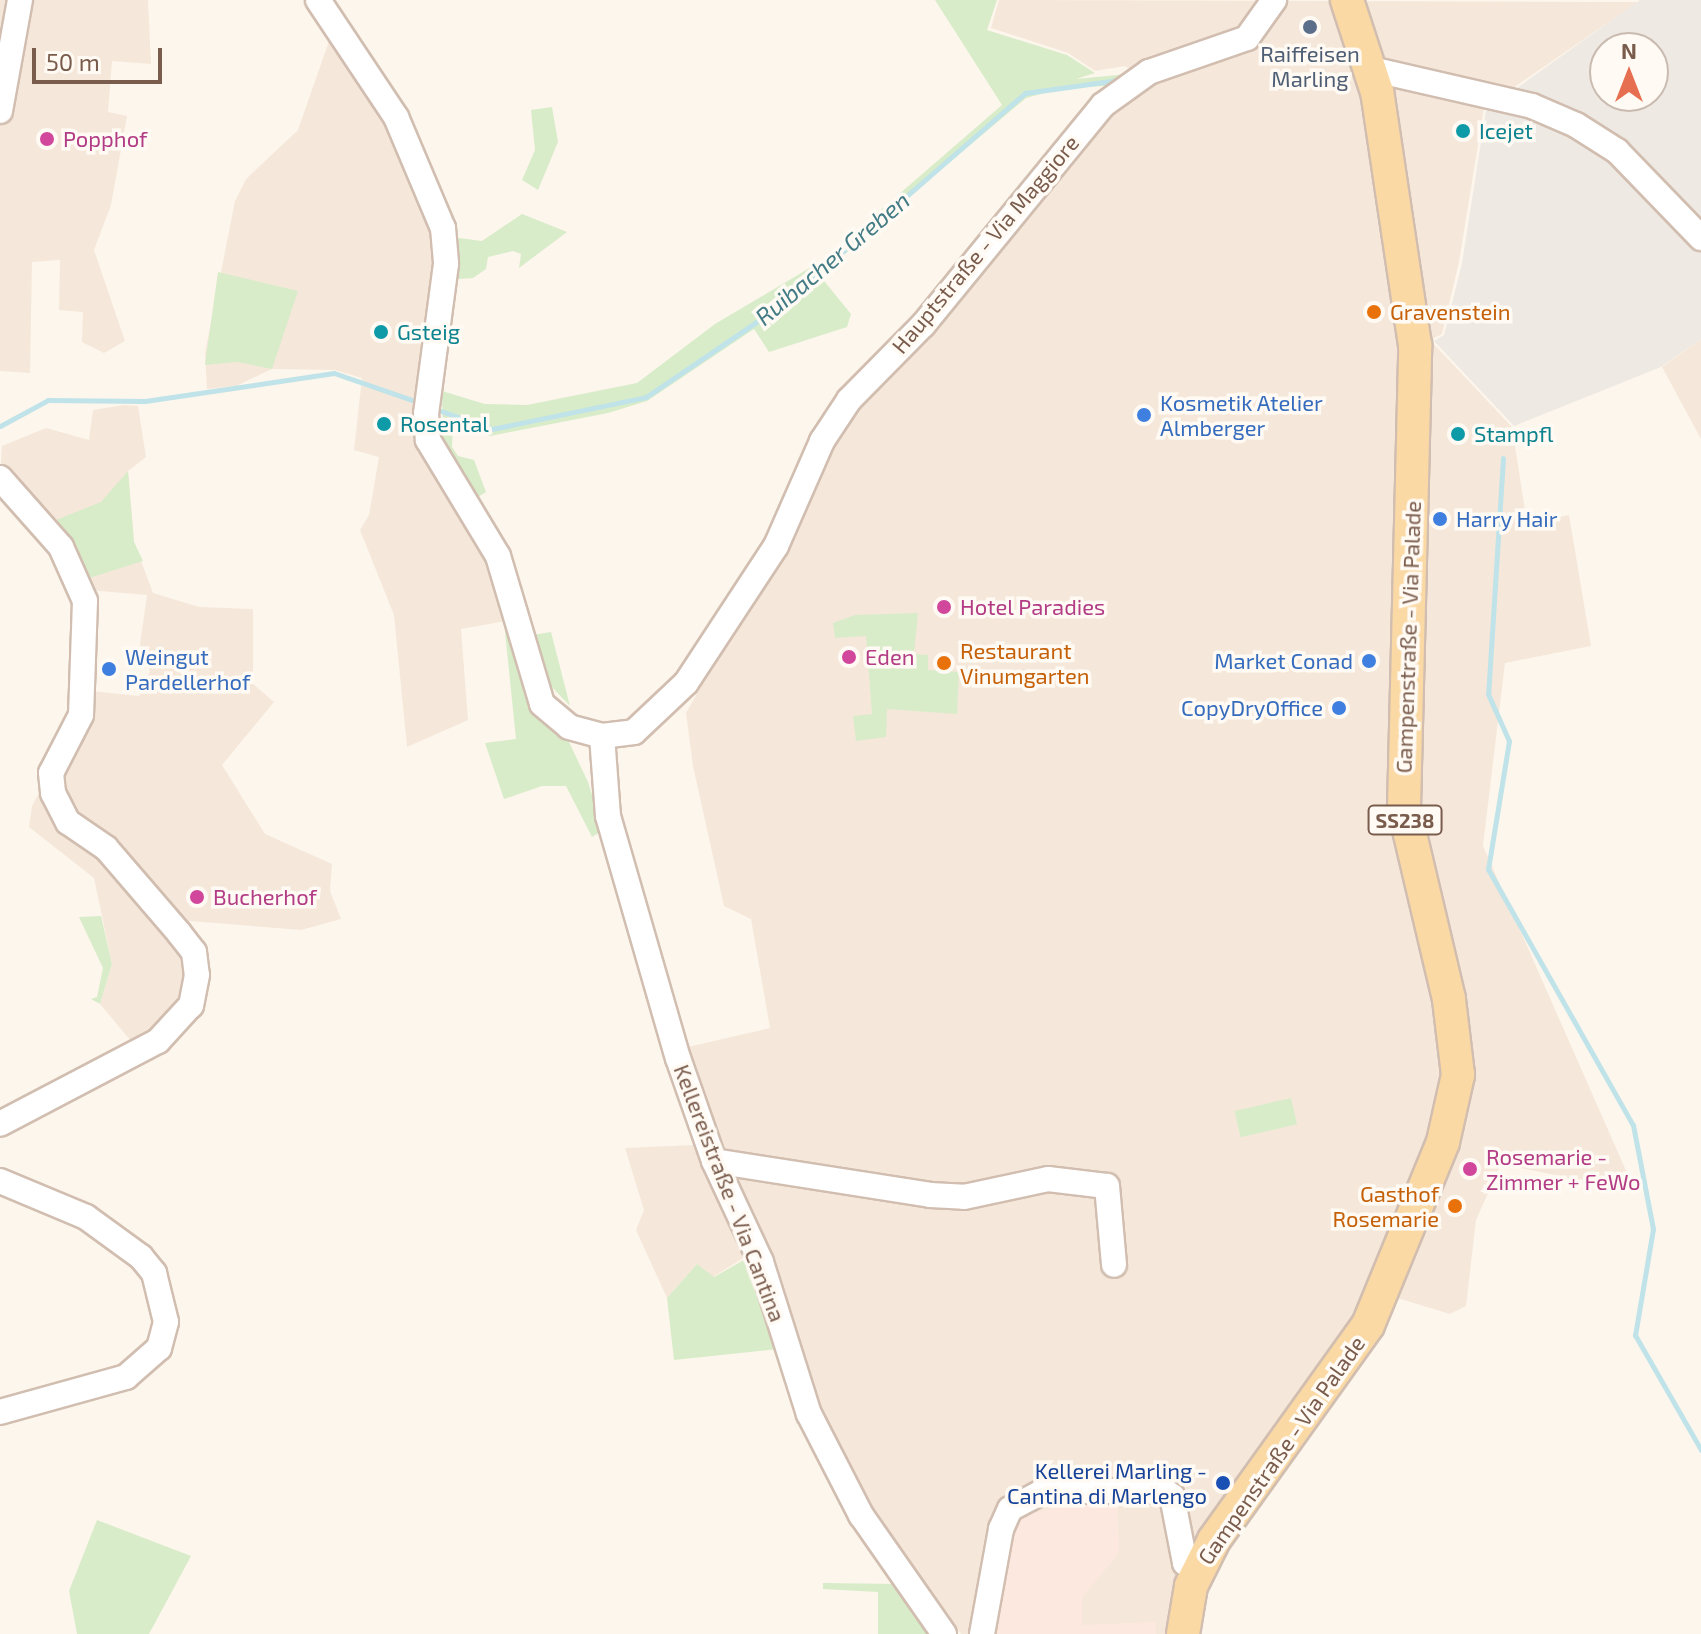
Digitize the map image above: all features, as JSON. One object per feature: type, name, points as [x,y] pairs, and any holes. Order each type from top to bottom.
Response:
[{"type":"main road","name":"Gampenstraße - Via Palade","points":[[1183,1634],[1197,1571],[1368,1325],[1443,1142],[1458,1075],[1449,999],[1406,835],[1416,362],[1371,69],[1347,0]]},
{"type":"street","points":[[0,111],[20,0]]},
{"type":"street","points":[[318,0],[396,117],[443,228],[446,264],[426,413],[428,440],[498,556],[542,704],[594,736]]},
{"type":"street","name":"Hauptstraße - Via Maggiore","points":[[594,736],[634,732],[686,683],[776,546],[822,441],[849,400],[923,325],[1103,105],[1149,72],[1247,38],[1274,0]]},
{"type":"street","points":[[1371,69],[1532,106],[1576,125],[1617,151],[1701,238]]},
{"type":"street","points":[[0,478],[61,547],[85,601],[81,715],[51,773],[53,793],[68,822],[106,848],[179,933],[194,952],[197,975],[191,1005],[158,1041],[0,1124]]},
{"type":"street","name":"Kellereistraße - Via Cantina","points":[[594,736],[608,816],[714,1161],[761,1262],[809,1414],[839,1478],[944,1634]]},
{"type":"street","points":[[714,1161],[930,1195],[964,1197],[1048,1179],[1107,1186],[1114,1265]]},
{"type":"street","points":[[0,1181],[86,1217],[141,1257],[154,1273],[166,1322],[159,1348],[126,1377],[0,1412]]},
{"type":"street","points":[[982,1634],[1001,1529],[1010,1509],[1044,1491],[1165,1491],[1172,1496],[1185,1563],[1197,1571]]},
{"type":"shaded area","points":[[0,0],[148,0],[151,64],[112,61],[108,112],[127,116],[111,205],[94,250],[125,341],[104,353],[82,342],[83,312],[59,310],[60,260],[32,262],[30,373],[0,371]]},
{"type":"shaded area","points":[[999,0],[1638,2],[1594,32],[1589,32],[1589,36],[1484,108],[1459,262],[1442,334],[1430,340],[1512,427],[1527,523],[1569,515],[1591,646],[1505,663],[1483,846],[1635,1191],[1501,1164],[1476,1220],[1466,1306],[1450,1314],[1374,1291],[1175,1634],[961,1634],[849,1481],[802,1371],[767,1243],[713,1277],[697,1264],[667,1298],[636,1230],[644,1210],[625,1148],[695,1145],[666,1052],[770,1028],[751,919],[724,906],[693,766],[686,713],[707,676],[711,652],[824,442],[1141,76],[1125,66],[1095,71],[1068,53],[991,28]]},
{"type":"shaded area","points":[[1640,0],[1701,0],[1701,339],[1661,367],[1514,426],[1434,341],[1444,335],[1462,263],[1486,110],[1589,36],[1589,112],[1669,112],[1669,32],[1595,32]]},
{"type":"shaded area","points":[[341,34],[443,228],[426,413],[517,619],[461,629],[468,720],[407,747],[394,615],[360,530],[369,515],[379,457],[354,450],[362,378],[335,370],[272,369],[236,386],[207,389],[205,353],[235,201],[246,179],[298,130],[330,38]]},
{"type":"shaded area","points":[[1701,339],[1701,439],[1662,367]]},
{"type":"shaded area","points":[[138,406],[146,457],[128,471],[134,542],[153,593],[199,607],[253,609],[253,684],[274,702],[222,765],[265,834],[332,864],[330,891],[341,919],[301,930],[165,919],[179,933],[196,990],[141,1053],[100,1004],[112,964],[94,878],[29,827],[32,806],[66,741],[85,601],[0,478],[2,446],[46,428],[89,440],[93,410]],"holes":[[[88,590],[147,595],[140,644],[150,671],[139,696],[92,691]]]},
{"type":"shaded area","points":[[1117,1499],[1119,1553],[1082,1597],[1082,1625],[1155,1622],[1156,1634],[994,1634],[1009,1536],[1023,1513],[1050,1510],[1050,1500]]},
{"type":"green space","points":[[935,0],[997,0],[987,30],[1067,55],[1095,73],[1076,79],[1149,72],[1125,85],[1063,88],[1026,98],[933,176],[820,276],[851,314],[847,327],[769,352],[754,329],[647,401],[608,413],[490,436],[453,424],[452,447],[458,456],[474,460],[486,492],[478,497],[443,441],[442,391],[485,404],[527,405],[637,383],[715,324],[823,260],[1002,105]]},
{"type":"green space","points":[[552,107],[558,142],[538,190],[522,180],[535,150],[531,110]]},
{"type":"green space","points":[[522,214],[567,232],[519,268],[521,254],[513,251],[488,257],[486,269],[473,278],[445,280],[444,236],[482,241]]},
{"type":"green space","points":[[218,272],[298,291],[272,369],[237,362],[205,365]]},
{"type":"green space","points":[[128,471],[134,542],[143,561],[86,579],[56,520],[101,502]]},
{"type":"green space","points":[[918,613],[914,654],[928,655],[928,670],[959,672],[957,714],[887,709],[886,737],[856,741],[853,716],[872,714],[866,636],[835,638],[833,623],[855,615]]},
{"type":"green space","points":[[509,621],[533,707],[569,742],[588,782],[603,830],[592,837],[566,786],[542,786],[504,799],[485,743],[516,739],[504,622]]},
{"type":"green space","points":[[551,632],[570,706],[549,684],[533,635]]},
{"type":"green space","points":[[101,916],[112,964],[100,1004],[91,999],[97,997],[103,968],[79,917]]},
{"type":"green space","points":[[1291,1098],[1297,1124],[1241,1137],[1234,1111]]},
{"type":"green space","points":[[749,1257],[778,1349],[674,1360],[667,1298],[697,1264],[714,1277]]},
{"type":"green space","points":[[97,1520],[191,1556],[149,1634],[77,1634],[69,1591]]},
{"type":"green space","points":[[823,1583],[899,1584],[934,1634],[878,1634],[878,1592],[823,1589]]},
{"type":"waterway","name":"Ruibacher Greben","points":[[441,411],[492,429],[646,397],[780,306],[1025,93],[1118,80]]},
{"type":"waterway","name":"Ruibacher Greben","points":[[0,426],[48,400],[145,401],[334,373],[412,400]]},
{"type":"waterway","points":[[1503,458],[1488,694],[1509,741],[1488,869],[1633,1125],[1653,1229],[1635,1335],[1701,1450]]},
{"type":"place","name":"Raiffeisen Marling","points":[[1310,27]]},
{"type":"place","name":"Icejet","points":[[1463,131]]},
{"type":"place","name":"Popphof","points":[[47,139]]},
{"type":"place","name":"Gravenstein","points":[[1374,312]]},
{"type":"place","name":"Gsteig","points":[[381,332]]},
{"type":"place","name":"Kosmetik Atelier Almberger","points":[[1144,415]]},
{"type":"place","name":"Rosental","points":[[384,424]]},
{"type":"place","name":"Stampfl","points":[[1458,434]]},
{"type":"place","name":"Harry Hair","points":[[1440,519]]},
{"type":"place","name":"Hotel Paradies","points":[[944,607]]},
{"type":"place","name":"Eden","points":[[849,657]]},
{"type":"place","name":"Market Conad","points":[[1369,661]]},
{"type":"place","name":"Restaurant Vinumgarten","points":[[944,663]]},
{"type":"place","name":"Weingut Pardellerhof","points":[[109,669]]},
{"type":"place","name":"CopyDryOffice","points":[[1339,708]]},
{"type":"place","name":"Bucherhof","points":[[197,897]]},
{"type":"place","name":"Rosemarie - Zimmer + FeWo","points":[[1470,1169]]},
{"type":"place","name":"Gasthof Rosemarie","points":[[1455,1206]]},
{"type":"place","name":"Kellerei Marling - Cantina di Marlengo","points":[[1223,1483]]}]
